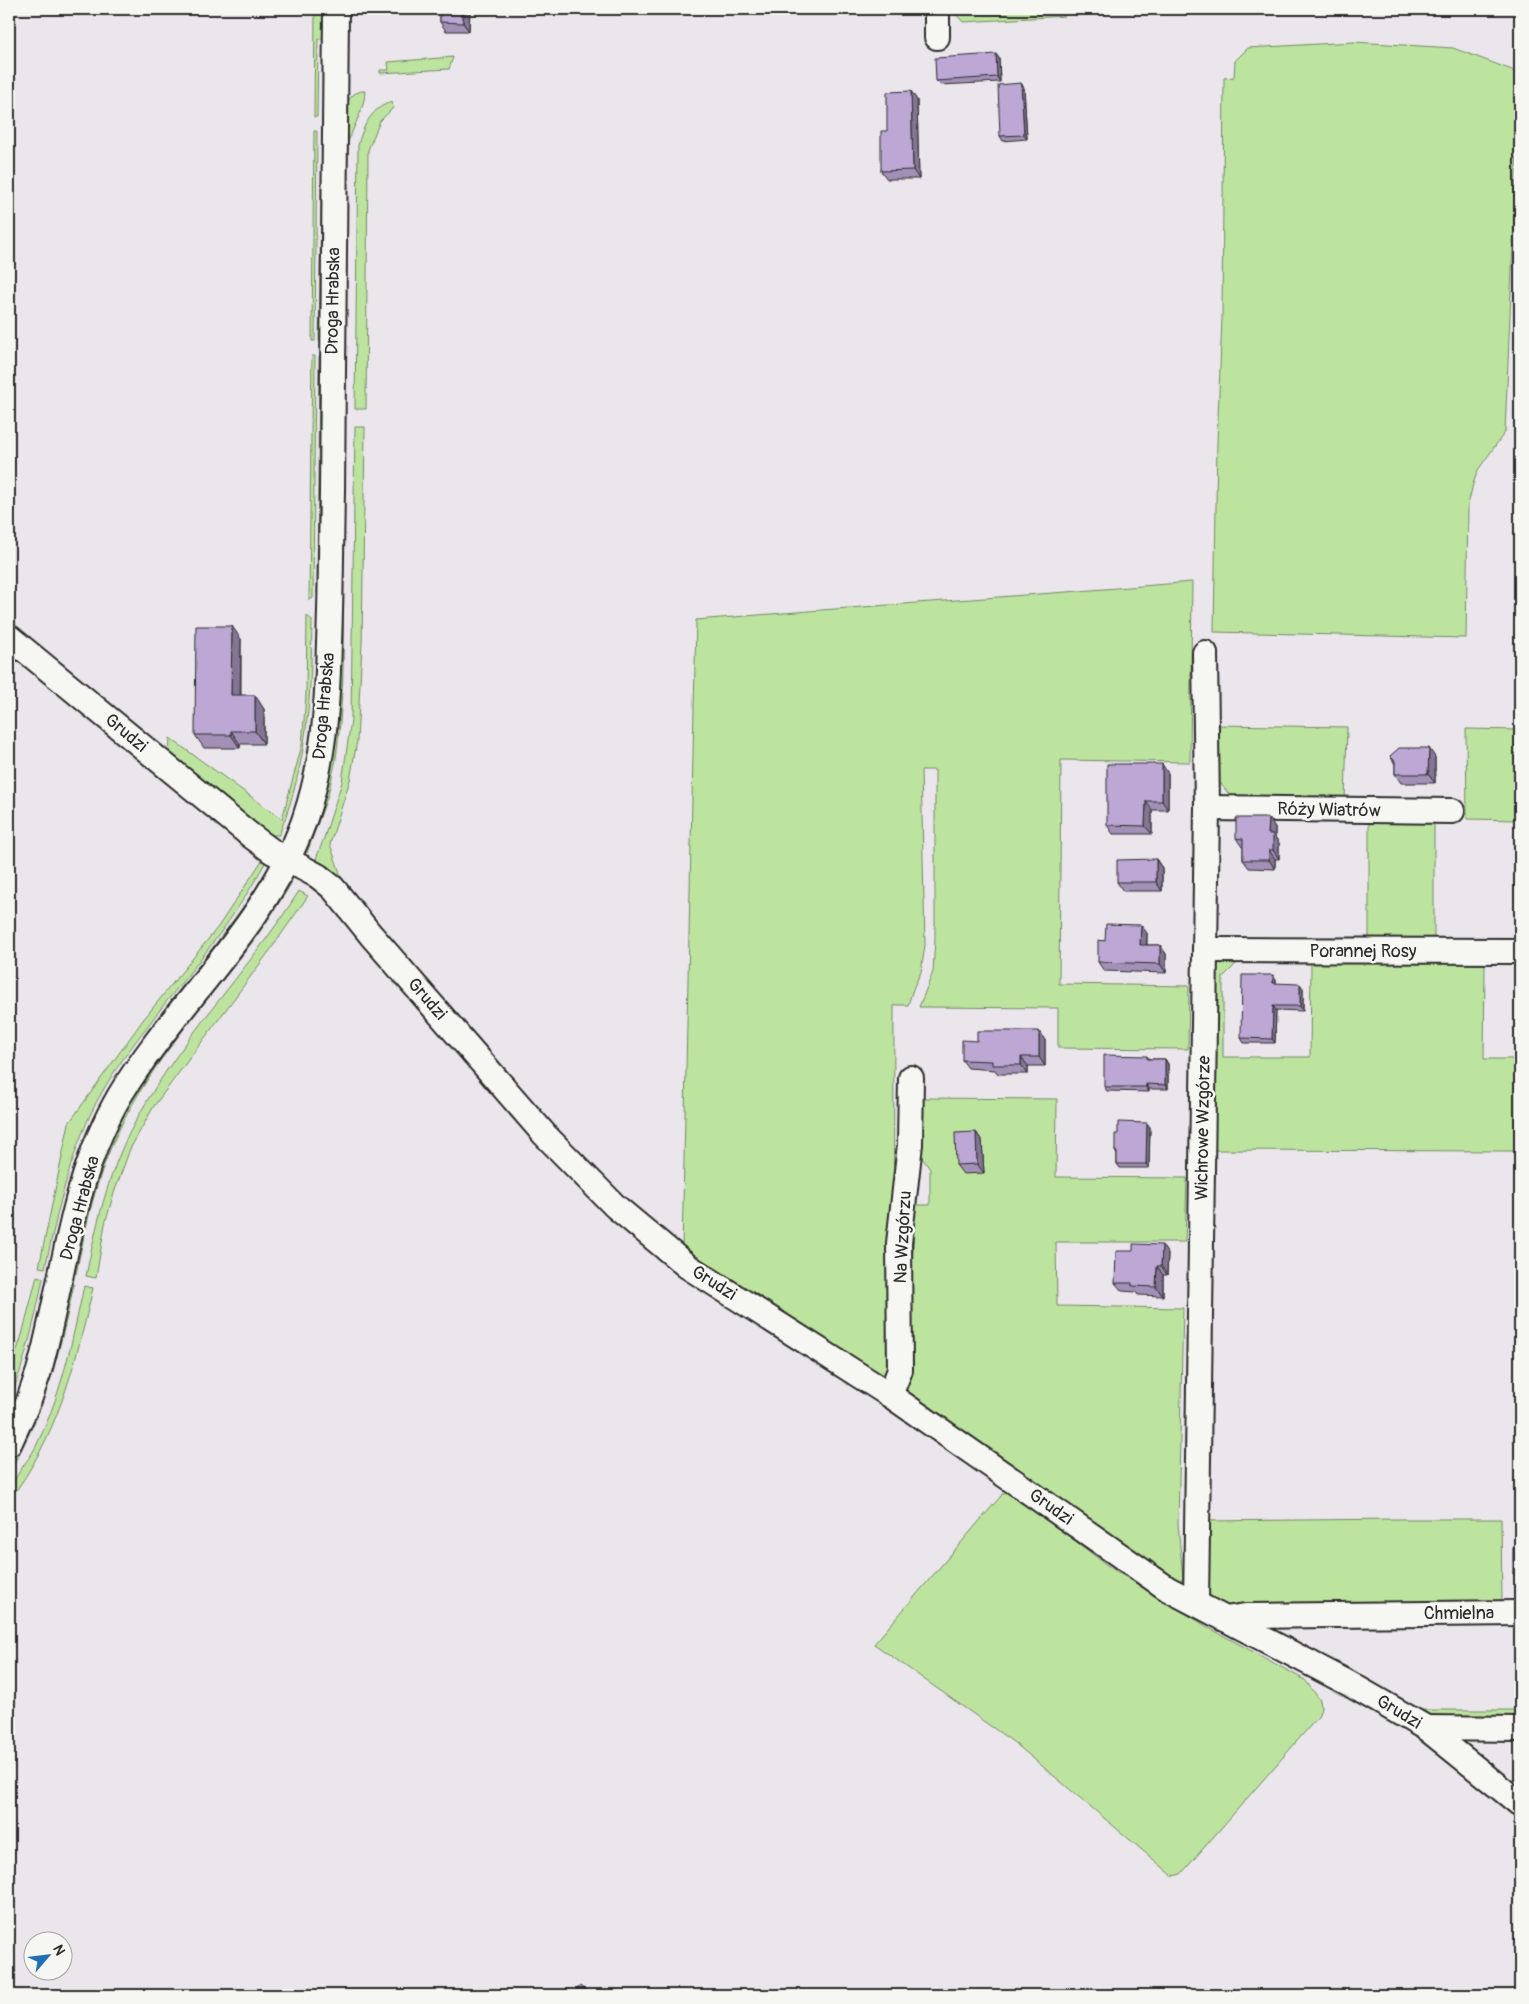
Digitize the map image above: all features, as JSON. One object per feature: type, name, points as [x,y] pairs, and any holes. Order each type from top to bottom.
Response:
[{"type":"street","name":"Droga Hrabska","points":[[9,1444],[29,1400],[39,1371],[81,1190],[107,1122],[132,1076],[235,942],[262,903],[288,860],[303,824],[317,775],[325,737],[327,709],[331,545],[336,9]]},
{"type":"street","points":[[937,9],[937,37]]},
{"type":"street","name":"Grudzi","points":[[9,637],[250,835],[288,860],[318,876],[333,888],[371,935],[546,1135],[615,1206],[687,1266],[890,1395],[1168,1589],[1371,1695],[1426,1728],[1520,1804]]},
{"type":"street","name":"Wichrowe Wzgórze","points":[[1196,1603],[1207,808],[1205,653]]},
{"type":"street","name":"Róży Wiatrów","points":[[1207,808],[1452,811]]},
{"type":"street","name":"Porannej Rosy","points":[[1205,950],[1520,951]]},
{"type":"street","name":"Na Wzgórzu","points":[[890,1395],[900,1370],[900,1243],[910,1144],[911,1078]]},
{"type":"street","name":"Chmielna","points":[[1225,1619],[1245,1616],[1520,1613]]},
{"type":"street","points":[[1426,1728],[1520,1729]]},
{"type":"green space","points":[[315,9],[327,9],[326,39],[318,39],[317,117],[314,117]]},
{"type":"green space","points":[[951,9],[1065,9],[1065,16],[963,22]]},
{"type":"green space","points":[[1354,42],[1453,48],[1512,70],[1520,79],[1505,432],[1478,470],[1468,505],[1466,638],[1214,632],[1217,443],[1222,318],[1224,78],[1234,77],[1235,61],[1248,48]]},
{"type":"green space","points":[[453,57],[449,69],[380,73],[380,70],[389,70],[388,62]]},
{"type":"green space","points":[[365,91],[365,97],[348,142],[345,409],[340,405],[347,102],[354,94]]},
{"type":"green space","points":[[392,102],[393,108],[380,121],[368,150],[366,409],[355,409],[358,146],[362,132],[369,119],[379,108]]},
{"type":"green space","points":[[314,131],[317,131],[315,341],[312,341]]},
{"type":"green space","points":[[322,131],[326,136],[324,337],[319,341]]},
{"type":"green space","points":[[312,356],[315,356],[313,598],[309,600]]},
{"type":"green space","points":[[319,356],[324,360],[320,589],[317,593]]},
{"type":"green space","points":[[345,427],[343,676],[340,723],[336,759],[328,795],[307,853],[306,841],[340,431]]},
{"type":"green space","points":[[355,427],[365,427],[362,644],[357,741],[350,780],[330,844],[343,882],[314,864],[342,782],[351,720]]},
{"type":"green space","points":[[1192,582],[1190,762],[1061,760],[1059,984],[1189,986],[1188,1049],[1058,1048],[1058,1008],[919,1007],[933,972],[935,939],[935,770],[921,770],[925,945],[921,972],[908,1005],[894,1005],[893,1368],[886,1383],[682,1250],[696,620]]},
{"type":"green space","points":[[307,616],[312,620],[310,676],[309,703],[302,755],[289,808],[279,835],[266,835],[169,755],[170,738],[282,819],[302,745],[306,695]]},
{"type":"green space","points":[[1212,725],[1347,727],[1345,802],[1234,801],[1212,772]]},
{"type":"green space","points":[[1466,729],[1520,730],[1520,820],[1467,819]]},
{"type":"green space","points":[[1369,816],[1434,818],[1434,940],[1369,939]]},
{"type":"green space","points":[[263,859],[265,863],[231,917],[116,1069],[102,1092],[82,1134],[67,1177],[45,1268],[39,1267],[69,1123],[143,1020],[218,927]]},
{"type":"green space","points":[[267,870],[260,890],[147,1041],[55,1265],[50,1269],[62,1209],[73,1169],[96,1112],[114,1080],[156,1019],[225,931]]},
{"type":"green space","points":[[292,882],[253,941],[161,1060],[131,1107],[110,1149],[98,1184],[76,1274],[72,1269],[77,1242],[106,1147],[126,1107],[142,1079],[283,888]]},
{"type":"green space","points":[[299,891],[308,896],[271,949],[154,1106],[130,1149],[105,1224],[96,1278],[86,1276],[98,1221],[109,1184],[130,1132],[148,1100],[189,1039],[279,922]]},
{"type":"green space","points":[[1223,960],[1238,962],[1223,977],[1223,1057],[1310,1057],[1311,962],[1485,962],[1484,1059],[1520,1059],[1520,1151],[1207,1150],[1212,967]]},
{"type":"green space","points":[[920,1098],[1057,1099],[1056,1177],[1187,1178],[1185,1242],[1056,1242],[1057,1306],[1183,1308],[1178,1524],[1183,1579],[1174,1583],[902,1395],[908,1360],[915,1205],[930,1205],[930,1169],[920,1155]]},
{"type":"green space","points":[[37,1276],[43,1278],[37,1309],[25,1356],[9,1402],[9,1374],[22,1335]]},
{"type":"green space","points":[[74,1284],[50,1381],[33,1426],[9,1472],[9,1463],[20,1442],[68,1287]]},
{"type":"green space","points":[[84,1286],[93,1288],[72,1372],[63,1399],[40,1452],[9,1500],[15,1480],[34,1450],[52,1410],[65,1370]]},
{"type":"green space","points":[[1007,1489],[1111,1568],[1211,1629],[1305,1680],[1320,1700],[1321,1708],[1318,1717],[1181,1874],[1173,1876],[1016,1744],[874,1644]]},
{"type":"green space","points":[[1501,1519],[1502,1603],[1397,1606],[1225,1606],[1204,1596],[1205,1521]]},
{"type":"green space","points":[[1408,1710],[1520,1710],[1520,1723],[1450,1723]]},
{"type":"building","points":[[440,9],[463,9],[463,23],[440,22]]},
{"type":"building","points":[[996,54],[997,77],[936,81],[935,58]]},
{"type":"building","points":[[1021,83],[1024,135],[1000,136],[998,85]]},
{"type":"building","points":[[911,91],[913,170],[881,171],[881,131],[887,131],[887,92]]},
{"type":"building","points":[[196,626],[232,626],[231,695],[255,695],[255,731],[231,731],[231,735],[195,735]]},
{"type":"building","points":[[1399,748],[1429,748],[1428,774],[1395,774],[1395,761],[1390,756]]},
{"type":"building","points":[[1107,764],[1162,764],[1162,801],[1146,801],[1145,826],[1107,825]]},
{"type":"building","points":[[1236,818],[1269,818],[1268,834],[1273,834],[1273,850],[1269,850],[1269,860],[1243,860],[1243,839],[1236,838]]},
{"type":"building","points":[[1156,859],[1156,882],[1117,882],[1117,860]]},
{"type":"building","points":[[1106,924],[1141,925],[1140,945],[1160,945],[1160,964],[1098,962],[1098,940],[1105,941]]},
{"type":"building","points":[[1242,975],[1273,975],[1273,983],[1300,984],[1300,1006],[1273,1006],[1272,1039],[1241,1038]]},
{"type":"building","points":[[977,1031],[1039,1031],[1039,1057],[1021,1057],[1021,1065],[992,1065],[992,1061],[962,1060],[962,1040],[977,1041]]},
{"type":"building","points":[[1104,1055],[1147,1056],[1147,1059],[1165,1059],[1165,1085],[1146,1084],[1146,1087],[1104,1087]]},
{"type":"building","points":[[1118,1122],[1147,1123],[1146,1164],[1117,1164],[1115,1134],[1118,1134]]},
{"type":"building","points":[[976,1132],[977,1164],[956,1165],[955,1133]]},
{"type":"building","points":[[1133,1244],[1162,1245],[1161,1266],[1157,1266],[1156,1287],[1132,1286],[1132,1283],[1115,1283],[1116,1251],[1133,1251]]},
{"type":"building","points":[[1513,1547],[1520,1547],[1520,1573],[1513,1573]]},
{"type":"building","points":[[580,1986],[591,1995],[572,1995]]}]
